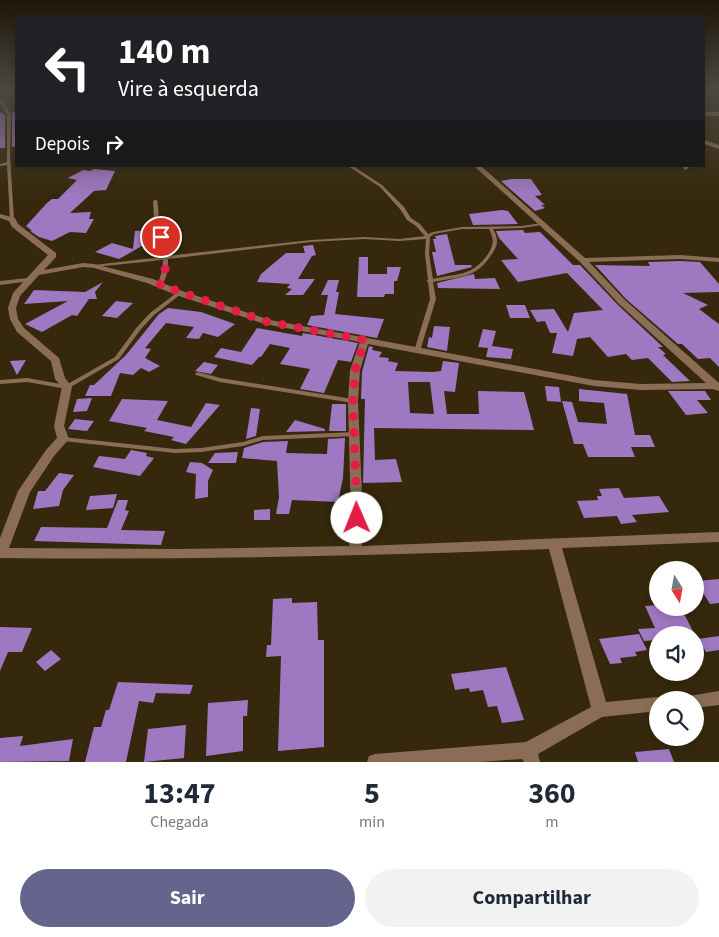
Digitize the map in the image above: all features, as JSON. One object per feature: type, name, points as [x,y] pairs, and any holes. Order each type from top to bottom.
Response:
[{"type":"street","points":[[705,142],[719,147]]},
{"type":"street","points":[[478,167],[582,260],[622,302],[718,387]]},
{"type":"street","points":[[0,216],[12,220],[15,225],[53,255],[16,295],[12,308],[14,319],[20,330],[56,360],[60,379],[68,387],[59,426],[63,439],[50,453],[24,491],[1,553],[172,554],[719,538]]},
{"type":"street","points":[[582,260],[680,257],[719,260]]},
{"type":"street","points":[[38,273],[83,265],[94,266],[160,285],[268,322],[594,383],[718,387]]},
{"type":"street","points":[[355,549],[355,434],[353,401],[355,370],[365,340]]},
{"type":"street","points":[[554,544],[600,710]]},
{"type":"street","points":[[704,700],[719,698]]},
{"type":"street","points":[[375,762],[530,756],[600,710],[649,705]]},
{"type":"lane","points":[[9,125],[12,220]]},
{"type":"lane","points":[[0,165],[9,163]]},
{"type":"lane","points":[[352,167],[381,186],[402,208],[408,219],[418,225],[428,237],[429,281],[433,299],[417,351]]},
{"type":"lane","points":[[155,202],[156,220],[166,256],[163,280],[160,285]]},
{"type":"lane","points":[[94,266],[166,256],[325,240],[364,238],[399,240],[428,237],[434,233],[542,224]]},
{"type":"lane","points":[[429,281],[473,272],[488,261],[496,245],[497,238],[490,227]]},
{"type":"lane","points":[[0,283],[28,280]]},
{"type":"lane","points":[[0,382],[26,380],[68,387],[117,358],[152,314],[179,293]]},
{"type":"lane","points":[[198,374],[220,380],[353,401]]},
{"type":"lane","points":[[63,439],[184,451],[242,444],[263,438],[355,434]]},
{"type":"building","points":[[0,125],[5,125],[5,148],[0,148]]},
{"type":"building","points":[[12,125],[15,125],[15,146],[12,147]]},
{"type":"building","points":[[94,169],[115,171],[106,190],[94,191],[70,213],[91,212],[89,219],[94,219],[86,233],[70,232],[52,241],[39,237],[30,231],[32,231],[26,226],[47,203],[52,199],[58,199],[77,180],[68,178],[83,170],[90,171]]},
{"type":"building","points":[[531,179],[542,195],[535,196],[545,205],[541,205],[545,208],[535,211],[501,181]]},
{"type":"building","points":[[508,211],[518,224],[473,225],[469,214]]},
{"type":"building","points":[[154,230],[154,239],[119,259],[95,252],[112,243],[133,249],[135,231]]},
{"type":"building","points":[[523,230],[525,233],[540,232],[573,265],[580,265],[618,305],[663,347],[658,347],[666,354],[663,355],[690,381],[672,382],[648,358],[632,360],[626,354],[608,357],[590,337],[577,339],[573,356],[552,353],[557,333],[550,333],[545,321],[537,322],[530,310],[554,309],[568,332],[574,313],[603,310],[567,273],[518,282],[501,260],[518,259],[499,238],[496,231]]},
{"type":"building","points":[[447,234],[455,265],[471,265],[472,267],[437,276],[432,252],[436,252],[433,239],[436,239],[435,236]]},
{"type":"building","points":[[313,245],[316,255],[312,256],[298,279],[315,279],[303,295],[285,295],[292,289],[287,288],[290,284],[257,282],[261,274],[286,253],[305,253],[303,246]]},
{"type":"building","points":[[359,257],[368,257],[368,274],[387,274],[387,267],[401,267],[397,281],[394,281],[394,294],[385,294],[384,297],[357,297]]},
{"type":"building","points":[[648,262],[700,262],[719,284],[719,292],[683,293],[708,305],[699,309],[719,324],[719,367],[710,358],[698,359],[682,344],[678,344],[626,299],[595,265],[650,266]]},
{"type":"building","points":[[474,274],[475,279],[495,278],[500,289],[438,288],[437,283]]},
{"type":"building","points":[[328,280],[339,280],[336,292],[339,292],[335,314],[384,319],[377,338],[307,325],[311,316],[324,315],[328,295],[321,295]]},
{"type":"building","points":[[103,282],[95,292],[97,299],[89,299],[77,316],[72,315],[42,332],[25,324],[68,301],[24,304],[34,290],[85,292]]},
{"type":"building","points":[[116,301],[133,303],[117,318],[102,316]]},
{"type":"building","points":[[506,305],[525,305],[530,318],[510,318]]},
{"type":"building","points":[[168,308],[201,312],[235,324],[218,337],[203,333],[199,339],[186,338],[194,327],[166,323],[145,348],[151,349],[145,358],[160,366],[149,372],[141,368],[133,375],[120,373],[111,396],[85,396],[90,385],[94,385],[126,355],[159,314]]},
{"type":"building","points":[[434,326],[450,327],[447,351],[427,347],[429,337],[432,338]]},
{"type":"building","points":[[257,328],[302,336],[303,333],[358,343],[351,362],[338,360],[324,393],[300,389],[310,369],[280,364],[290,348],[270,344],[261,357],[252,365],[214,357],[221,348],[241,352]]},
{"type":"building","points":[[483,329],[496,331],[492,346],[513,349],[511,359],[486,357],[488,348],[478,347]]},
{"type":"building","points":[[369,346],[373,347],[372,350],[382,352],[379,357],[389,358],[388,361],[398,363],[395,371],[441,371],[443,361],[459,363],[455,392],[444,391],[447,414],[479,414],[478,391],[524,392],[534,430],[374,428],[375,460],[396,459],[402,482],[363,483],[365,399],[361,399],[362,372]],"holes":[[[408,382],[430,382],[434,414],[410,413]]]},
{"type":"building","points":[[26,360],[17,375],[10,361]]},
{"type":"building","points":[[204,362],[218,365],[211,374],[195,371]]},
{"type":"building","points":[[545,386],[559,387],[561,402],[547,401]]},
{"type":"building","points":[[579,389],[627,394],[635,435],[650,435],[655,447],[631,447],[635,457],[588,457],[583,444],[574,444],[562,401],[572,402],[578,422],[607,424],[604,403],[579,401]]},
{"type":"building","points":[[668,391],[705,391],[711,400],[697,400],[708,413],[686,415]]},
{"type":"building","points":[[92,398],[87,411],[73,412],[77,399]]},
{"type":"building","points":[[122,399],[168,401],[157,420],[191,427],[206,403],[220,405],[186,444],[171,440],[174,437],[144,431],[147,428],[109,421]]},
{"type":"building","points":[[332,404],[346,404],[346,431],[329,431]]},
{"type":"building","points":[[251,408],[260,409],[256,436],[246,439]]},
{"type":"building","points":[[75,419],[94,421],[87,431],[68,429]]},
{"type":"building","points":[[295,420],[325,429],[325,431],[286,432]]},
{"type":"building","points":[[345,438],[343,478],[338,502],[292,500],[289,514],[276,514],[279,497],[277,461],[242,458],[244,448],[263,442],[288,441],[286,453],[327,454],[328,439]]},
{"type":"building","points":[[131,450],[147,453],[146,456],[154,458],[140,476],[93,467],[99,456],[125,459]]},
{"type":"building","points":[[238,452],[236,463],[208,463],[215,453]]},
{"type":"building","points":[[190,462],[202,463],[213,470],[208,481],[208,497],[195,499],[196,474],[186,472]]},
{"type":"building","points":[[59,473],[74,475],[63,490],[59,506],[33,509],[38,491],[45,491]]},
{"type":"building","points":[[619,488],[624,498],[659,496],[669,512],[632,515],[637,522],[621,524],[617,516],[584,518],[577,501],[598,500],[597,496],[602,496],[599,489]]},
{"type":"building","points":[[117,494],[113,508],[86,510],[90,496]]},
{"type":"building","points":[[118,500],[128,500],[125,510],[129,511],[121,530],[165,531],[161,545],[34,541],[41,527],[107,528]]},
{"type":"building","points":[[270,509],[270,520],[254,520],[254,510]]},
{"type":"building","points":[[719,579],[719,603],[710,604],[704,594],[704,580]]},
{"type":"building","points":[[292,598],[292,603],[317,602],[318,640],[324,640],[324,747],[278,751],[281,656],[266,657],[267,645],[271,645],[273,599]]},
{"type":"building","points":[[645,606],[649,606],[649,615]]},
{"type":"building","points":[[650,616],[685,616],[690,626],[654,626]]},
{"type":"building","points":[[0,627],[32,628],[22,652],[8,652],[0,671]]},
{"type":"building","points":[[649,628],[649,641],[644,641],[638,629]]},
{"type":"building","points":[[639,634],[647,650],[635,652],[637,656],[620,658],[622,663],[610,664],[599,639]]},
{"type":"building","points":[[719,636],[719,650],[706,652],[704,649],[704,638]]},
{"type":"building","points":[[51,650],[61,659],[45,671],[36,662]]},
{"type":"building","points":[[506,667],[524,720],[502,723],[497,706],[488,707],[483,690],[470,692],[469,688],[455,690],[451,674]]},
{"type":"building","points":[[118,682],[193,685],[190,694],[156,693],[153,703],[139,701],[126,762],[85,762],[94,727],[101,727]]},
{"type":"building","points":[[248,700],[247,716],[243,716],[243,751],[206,756],[208,703]]},
{"type":"building","points":[[186,725],[184,758],[144,762],[148,729]]},
{"type":"building","points":[[23,736],[20,746],[73,739],[69,761],[0,762],[0,738]]},
{"type":"building","points":[[669,749],[674,762],[638,762],[635,752]]},
{"type":"route","points":[[161,237],[162,247],[166,256],[163,280],[160,285],[268,322],[365,340],[355,370],[353,401],[357,518]]}]
